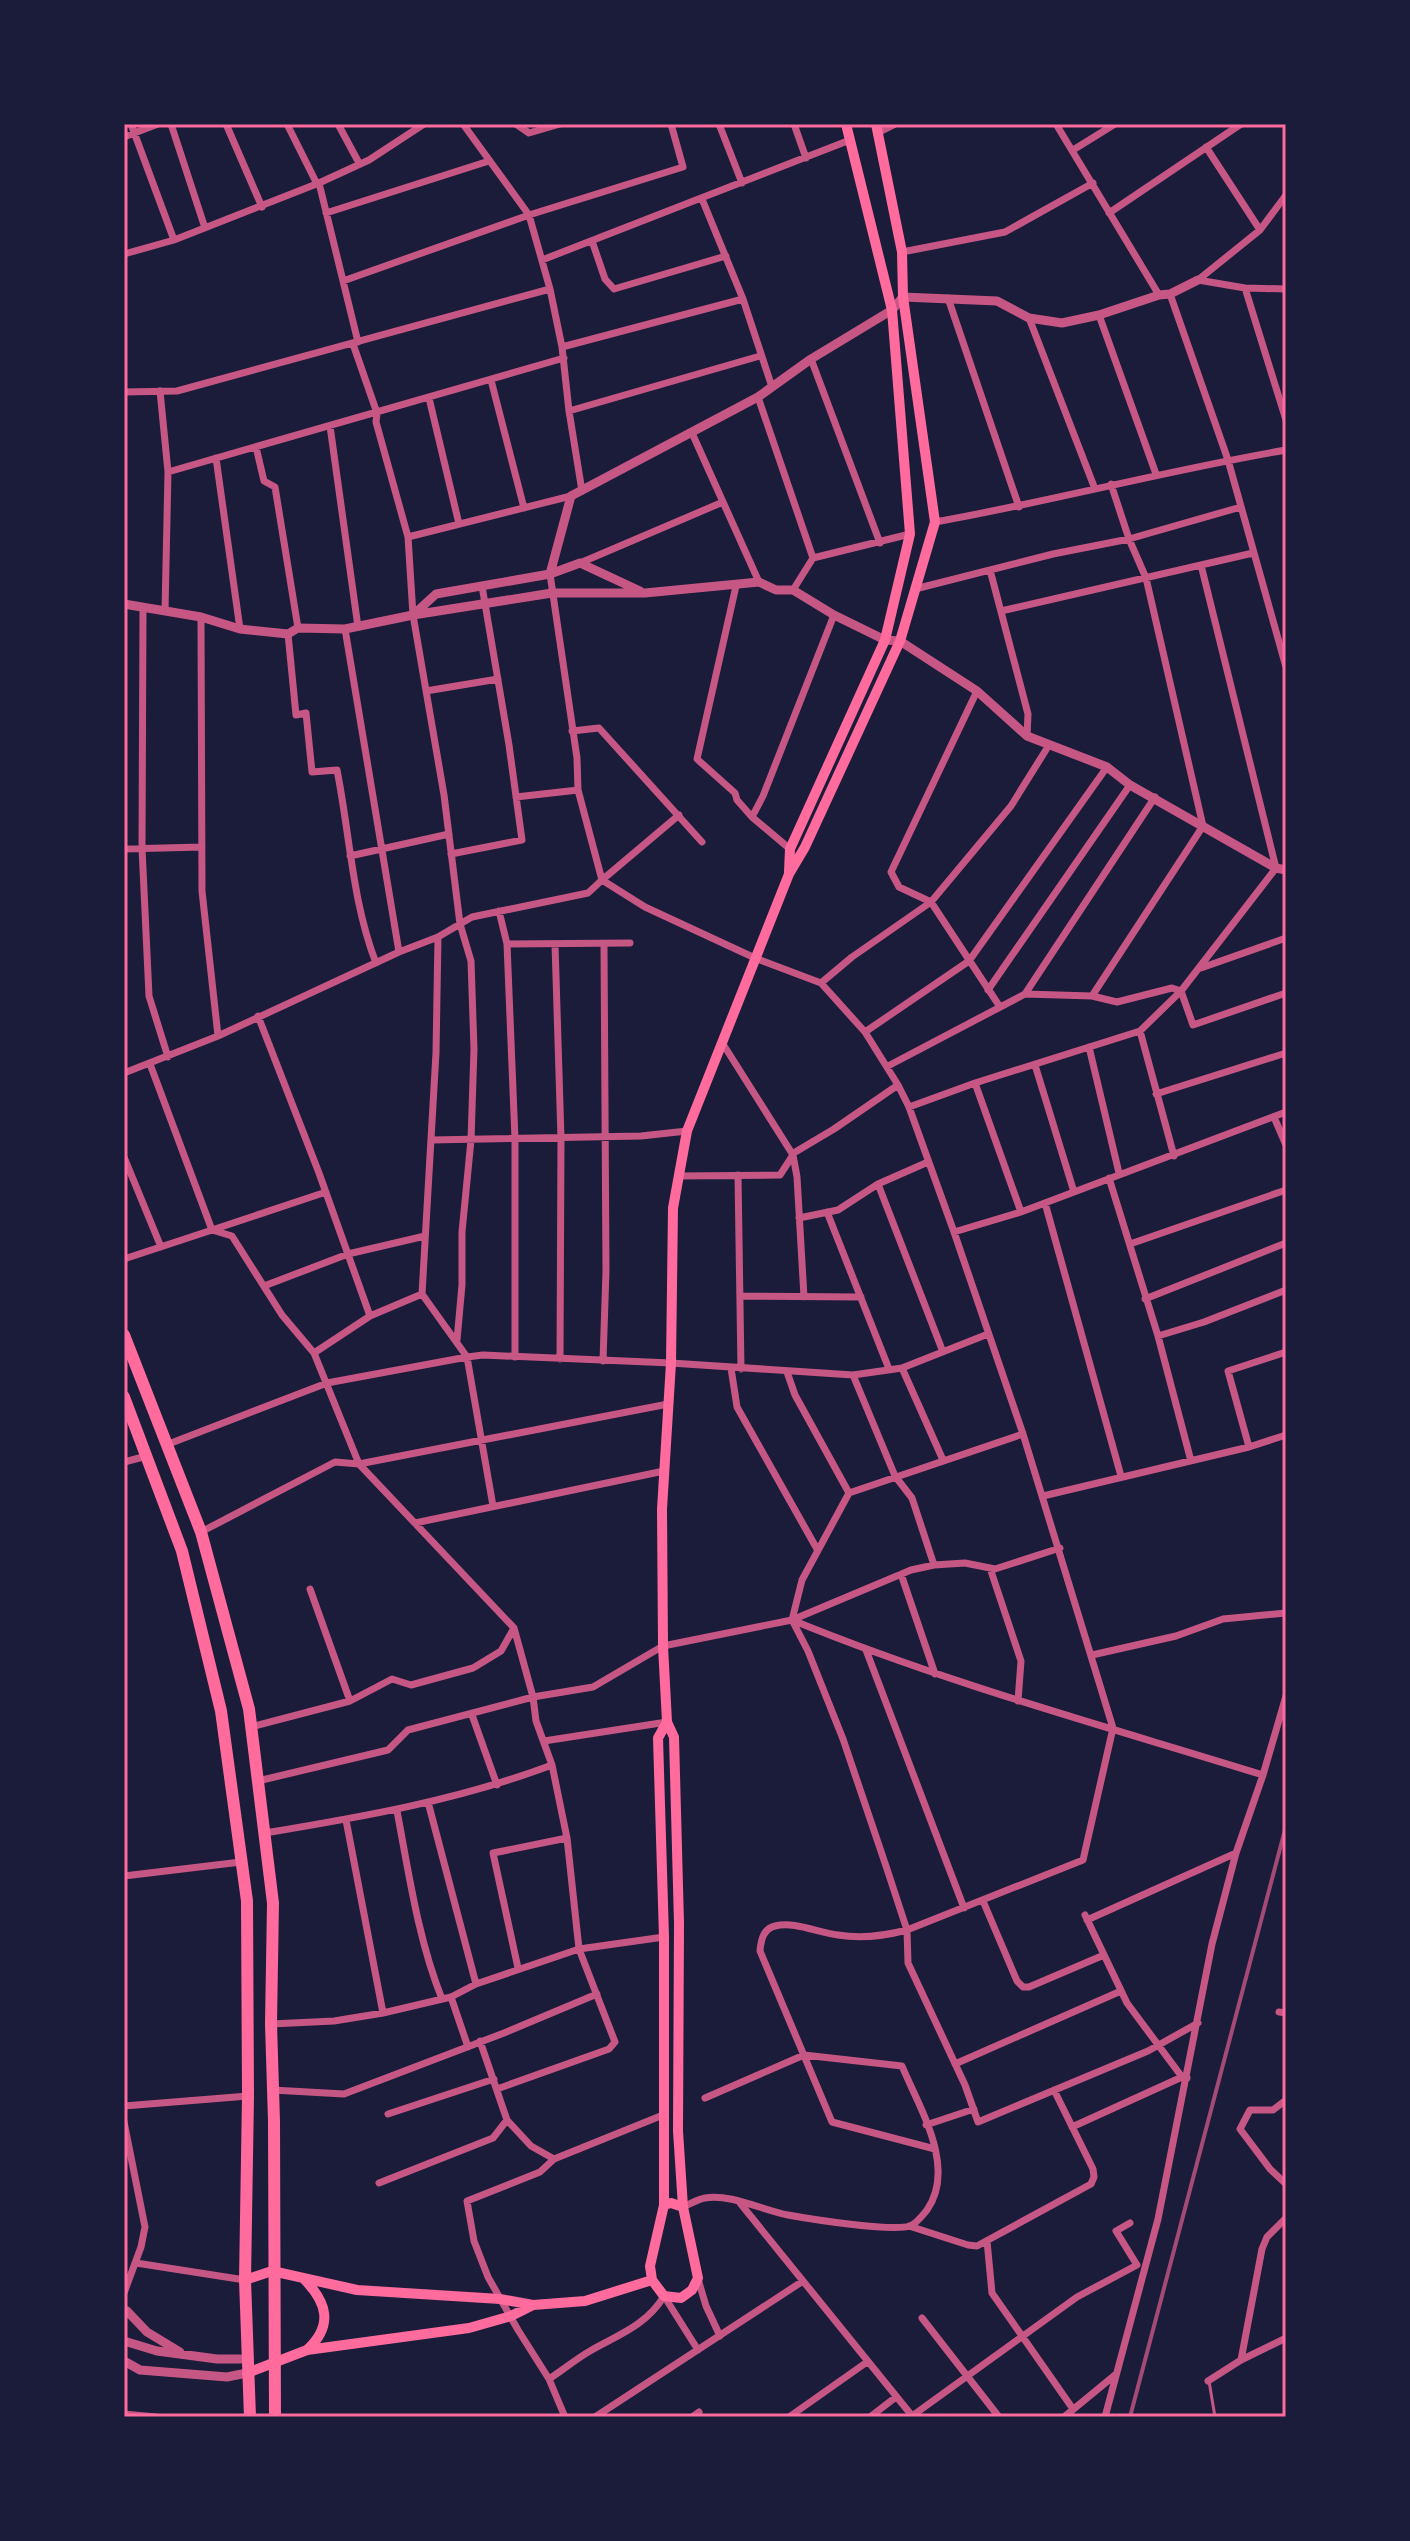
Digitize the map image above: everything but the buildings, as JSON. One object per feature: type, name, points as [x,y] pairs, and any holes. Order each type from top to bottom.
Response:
[{"type":"highway","points":[[124,1335],[201,1532],[249,1709],[273,1903],[271,2024],[275,2417]]},
{"type":"highway","points":[[124,1397],[182,1551],[221,1711],[247,1901],[245,2280],[250,2417]]},
{"type":"main road","points":[[789,874],[790,849],[885,640],[910,534],[892,310],[846,124]]},
{"type":"main road","points":[[667,1722],[658,1738],[664,1937],[664,2205],[650,2266],[652,2280],[664,2296],[673,2298],[686,2296],[698,2278],[683,2207],[678,2131],[679,1923],[674,1737],[667,1722],[663,1646],[664,1471],[671,1363],[673,1208],[687,1131],[789,874],[805,847],[900,641],[935,522],[903,297],[902,252],[876,129]]},
{"type":"main road","points":[[664,2205],[671,2203],[683,2207]]},
{"type":"main road","points":[[245,2280],[272,2271],[357,2290],[500,2299],[533,2305],[585,2301],[652,2280]]},
{"type":"main road","points":[[302,2276],[315,2290],[325,2315],[323,2331],[307,2350]]},
{"type":"main road","points":[[247,2366],[275,2364],[307,2350],[469,2328],[511,2316],[533,2305]]},
{"type":"street","points":[[124,137],[132,128],[158,124]]},
{"type":"street","points":[[171,124],[205,228]]},
{"type":"street","points":[[226,124],[262,207]]},
{"type":"street","points":[[287,124],[318,184],[356,343],[377,413],[376,422],[408,537],[413,615],[449,834],[460,924],[471,961],[474,1049],[471,1140],[462,1232],[462,1285],[457,1340]]},
{"type":"street","points":[[338,124],[359,163]]},
{"type":"street","points":[[124,254],[174,240],[318,184],[369,160],[424,124]]},
{"type":"street","points":[[463,124],[529,215],[550,289],[562,347],[582,491]]},
{"type":"street","points":[[516,124],[529,133],[560,124]]},
{"type":"street","points":[[343,281],[529,215],[683,167],[671,124]]},
{"type":"street","points":[[719,124],[742,183]]},
{"type":"street","points":[[794,124],[806,158]]},
{"type":"street","points":[[876,129],[895,124]]},
{"type":"street","points":[[1056,124],[1109,213],[1164,294],[1228,460],[1286,667]]},
{"type":"street","points":[[1073,150],[1115,124]]},
{"type":"street","points":[[1109,213],[1241,124]]},
{"type":"street","points":[[132,128],[174,240]]},
{"type":"street","points":[[542,260],[850,140]]},
{"type":"street","points":[[1206,147],[1260,230]]},
{"type":"street","points":[[326,213],[489,161]]},
{"type":"street","points":[[902,252],[1005,232],[1093,183]]},
{"type":"street","points":[[408,537],[582,491],[758,397],[811,359],[892,310],[903,297],[997,301],[1029,318],[1062,323],[1099,315],[1164,294],[1198,280],[1260,230],[1286,195]]},
{"type":"street","points":[[702,199],[743,299],[772,387]]},
{"type":"street","points":[[592,241],[606,283],[614,289],[726,256]]},
{"type":"street","points":[[1198,280],[1245,288],[1286,289]]},
{"type":"street","points":[[1245,288],[1286,420]]},
{"type":"street","points":[[124,392],[177,391],[550,289]]},
{"type":"street","points":[[948,298],[1019,507]]},
{"type":"street","points":[[562,347],[743,299]]},
{"type":"street","points":[[1099,315],[1156,474]]},
{"type":"street","points":[[1029,318],[1095,489]]},
{"type":"street","points":[[569,411],[760,356]]},
{"type":"street","points":[[168,472],[564,358]]},
{"type":"street","points":[[811,359],[880,543]]},
{"type":"street","points":[[491,380],[524,508]]},
{"type":"street","points":[[160,391],[168,472],[165,611]]},
{"type":"street","points":[[758,397],[813,558]]},
{"type":"street","points":[[429,398],[459,524]]},
{"type":"street","points":[[330,426],[358,627]]},
{"type":"street","points":[[692,433],[759,582]]},
{"type":"street","points":[[256,447],[264,481],[275,487],[298,628]]},
{"type":"street","points":[[935,522],[1019,507],[1156,474],[1286,450]]},
{"type":"street","points":[[216,458],[240,629]]},
{"type":"street","points":[[1092,996],[1203,826],[1146,578],[1111,484]]},
{"type":"street","points":[[571,496],[550,574],[578,790],[602,880],[645,907],[755,958],[821,983],[865,1032],[888,1066],[909,1107],[1023,1434],[1113,1728],[1083,1860],[907,1930],[879,1937],[838,1936],[793,1926],[775,1926],[766,1930],[761,1939],[760,1951],[832,2122],[935,2149]]},
{"type":"street","points":[[413,615],[436,594],[550,574],[723,502]]},
{"type":"street","points":[[913,589],[1129,539],[1241,507]]},
{"type":"street","points":[[793,590],[813,558],[910,534]]},
{"type":"street","points":[[1001,611],[1253,553]]},
{"type":"street","points":[[580,563],[645,593]]},
{"type":"street","points":[[1201,565],[1281,869]]},
{"type":"street","points":[[990,570],[1028,714],[1027,736]]},
{"type":"street","points":[[124,604],[201,617],[240,629],[288,634],[298,628],[345,629],[552,593],[645,593],[759,582],[776,590],[793,590],[885,640],[900,641],[977,691],[1027,736],[1107,767],[1130,785],[1281,869]]},
{"type":"street","points":[[451,854],[522,840],[482,586]]},
{"type":"street","points":[[736,586],[697,759],[735,793],[737,800],[752,817],[790,849]]},
{"type":"street","points":[[143,609],[142,848],[149,996],[168,1057]]},
{"type":"street","points":[[752,817],[834,615]]},
{"type":"street","points":[[201,617],[202,891],[218,1036]]},
{"type":"street","points":[[345,629],[399,952]]},
{"type":"street","points":[[288,634],[296,715],[306,713],[312,772],[337,770],[365,936],[376,963]]},
{"type":"street","points":[[426,691],[498,679]]},
{"type":"street","points":[[977,691],[891,872],[899,887],[931,902],[1000,1007]]},
{"type":"street","points":[[572,731],[599,728],[702,842]]},
{"type":"street","points":[[821,983],[852,957],[931,902],[1011,806],[1049,745]]},
{"type":"street","points":[[865,1032],[969,961],[1107,767]]},
{"type":"street","points":[[988,990],[1130,785]]},
{"type":"street","points":[[516,797],[578,790]]},
{"type":"street","points":[[888,1066],[1025,994],[1155,797]]},
{"type":"street","points":[[124,1073],[218,1036],[438,937],[472,917],[588,893],[679,815]]},
{"type":"street","points":[[350,856],[449,834]]},
{"type":"street","points":[[124,849],[202,847]]},
{"type":"street","points":[[909,1107],[1140,1031],[1181,991],[1281,869]]},
{"type":"street","points":[[499,911],[507,944],[515,1139],[515,1357]]},
{"type":"street","points":[[438,937],[436,1053],[422,1294],[467,1357],[493,1506]]},
{"type":"street","points":[[1199,969],[1286,938]]},
{"type":"street","points":[[507,944],[630,943]]},
{"type":"street","points":[[555,944],[561,1138],[560,1359]]},
{"type":"street","points":[[603,1361],[606,1271],[604,945]]},
{"type":"street","points":[[1025,994],[1092,996],[1117,1002],[1172,988],[1181,991]]},
{"type":"street","points":[[1181,991],[1193,1025],[1286,993]]},
{"type":"street","points":[[258,1016],[370,1316]]},
{"type":"street","points":[[1140,1031],[1174,1156]]},
{"type":"street","points":[[723,1044],[793,1154],[804,1297]]},
{"type":"street","points":[[1089,1047],[1119,1173]]},
{"type":"street","points":[[1156,1094],[1286,1053]]},
{"type":"street","points":[[150,1064],[212,1230]]},
{"type":"street","points":[[1035,1065],[1074,1192]]},
{"type":"street","points":[[975,1083],[1021,1212]]},
{"type":"street","points":[[679,1176],[780,1175],[793,1154],[898,1085]]},
{"type":"street","points":[[954,1232],[1021,1212],[1286,1112]]},
{"type":"street","points":[[1274,1117],[1286,1145]]},
{"type":"street","points":[[431,1140],[603,1137],[687,1131]]},
{"type":"street","points":[[124,1157],[161,1247]]},
{"type":"street","points":[[799,1218],[838,1210],[878,1184],[928,1162]]},
{"type":"street","points":[[738,1175],[741,1369]]},
{"type":"street","points":[[1109,1178],[1158,1336],[1191,1461]]},
{"type":"street","points":[[878,1184],[943,1352]]},
{"type":"street","points":[[1130,1244],[1286,1190]]},
{"type":"street","points":[[124,1259],[326,1192]]},
{"type":"street","points":[[1045,1203],[1121,1476]]},
{"type":"street","points":[[827,1212],[889,1369]]},
{"type":"street","points":[[212,1230],[232,1236],[282,1315],[314,1353],[359,1464],[514,1628],[533,1697],[536,1721],[552,1765],[567,1838],[579,1949],[615,2042],[609,2049],[497,2089]]},
{"type":"street","points":[[264,1286],[348,1254],[425,1236]]},
{"type":"street","points":[[1145,1299],[1286,1243]]},
{"type":"street","points":[[1158,1336],[1286,1290]]},
{"type":"street","points":[[314,1353],[370,1316],[422,1294]]},
{"type":"street","points":[[741,1296],[861,1297]]},
{"type":"street","points":[[166,1445],[327,1383],[467,1357],[483,1355],[671,1363],[853,1375],[902,1368],[988,1334]]},
{"type":"street","points":[[1249,1447],[1228,1371],[1286,1352]]},
{"type":"street","points":[[731,1368],[737,1407],[817,1549]]},
{"type":"street","points":[[902,1368],[943,1460]]},
{"type":"street","points":[[787,1372],[795,1395],[849,1493]]},
{"type":"street","points":[[853,1375],[895,1476],[912,1498],[934,1565]]},
{"type":"street","points":[[201,1532],[335,1462],[359,1464],[668,1404]]},
{"type":"street","points":[[1023,1434],[849,1493],[802,1580],[792,1620],[808,1651],[843,1739],[907,1930],[908,1963],[978,2122],[1158,2045],[1198,2023]]},
{"type":"street","points":[[1043,1496],[1249,1447],[1286,1435]]},
{"type":"street","points":[[124,1462],[147,1456]]},
{"type":"street","points":[[415,1523],[664,1471]]},
{"type":"street","points":[[258,1781],[388,1750],[408,1730],[533,1697],[593,1687],[663,1646],[792,1620],[901,1574],[934,1565],[965,1563],[995,1569],[1060,1548]]},
{"type":"street","points":[[990,1568],[1021,1661],[1018,1701]]},
{"type":"street","points":[[901,1574],[935,1674]]},
{"type":"street","points":[[310,1589],[350,1701]]},
{"type":"street","points":[[1092,1655],[1176,1636],[1223,1619],[1286,1613]]},
{"type":"street","points":[[792,1620],[935,1674],[1263,1775]]},
{"type":"street","points":[[251,1727],[350,1701],[392,1679],[411,1685],[473,1668],[501,1651],[514,1628]]},
{"type":"street","points":[[866,1650],[964,1908]]},
{"type":"street","points":[[1105,2417],[1158,2219],[1212,1944],[1236,1853],[1286,1696]]},
{"type":"street","points":[[472,1715],[497,1785]]},
{"type":"street","points":[[544,1741],[667,1722]]},
{"type":"street","points":[[265,1833],[397,1811],[497,1785],[552,1765]]},
{"type":"street","points":[[428,1802],[476,1984]]},
{"type":"street","points":[[397,1811],[431,1970],[468,2047]]},
{"type":"street","points":[[346,1820],[383,2013]]},
{"type":"street","points":[[518,1968],[493,1853],[567,1838]]},
{"type":"street","points":[[1184,2078],[1127,2003],[1086,1917],[1236,1853]]},
{"type":"street","points":[[124,1876],[241,1862]]},
{"type":"street","points":[[983,1901],[1017,1981],[1023,1987],[1104,1955]]},
{"type":"street","points":[[271,2024],[334,2021],[383,2013],[447,1998],[518,1968],[579,1949],[664,1937]]},
{"type":"street","points":[[955,2064],[1121,1991]]},
{"type":"street","points":[[272,2090],[344,2094],[597,1994]]},
{"type":"street","points":[[480,2041],[507,2120],[531,2146],[554,2159]]},
{"type":"street","points":[[705,2098],[804,2055],[902,2066],[938,2161],[934,2198],[919,2219],[909,2226]]},
{"type":"street","points":[[1072,2127],[1184,2078]]},
{"type":"street","points":[[388,2114],[494,2079]]},
{"type":"street","points":[[683,2207],[707,2197],[738,2201],[786,2215],[874,2227],[909,2226],[977,2246],[1091,2184],[1093,2169],[1054,2090]]},
{"type":"street","points":[[124,2106],[248,2096]]},
{"type":"street","points":[[1286,2100],[1273,2110],[1250,2110],[1240,2129],[1270,2169],[1286,2184]]},
{"type":"street","points":[[926,2125],[974,2109]]},
{"type":"street","points":[[565,2417],[549,2379],[500,2299],[474,2241],[467,2201],[540,2172],[554,2159],[663,2115]]},
{"type":"street","points":[[379,2183],[493,2138],[507,2120]]},
{"type":"street","points":[[124,2122],[145,2227],[124,2293]]},
{"type":"street","points":[[738,2201],[912,2416],[1077,2297],[1137,2265],[1116,2231],[1130,2223]]},
{"type":"street","points":[[1241,2360],[1262,2249],[1267,2237],[1286,2218]]},
{"type":"street","points":[[987,2241],[992,2293],[1073,2409]]},
{"type":"street","points":[[136,2263],[245,2280]]},
{"type":"street","points":[[698,2278],[706,2306],[720,2336]]},
{"type":"street","points":[[595,2417],[803,2281]]},
{"type":"street","points":[[549,2379],[589,2352],[629,2332],[655,2311],[664,2296],[698,2350]]},
{"type":"street","points":[[125,2309],[160,2342],[186,2355]]},
{"type":"street","points":[[124,2322],[125,2309]]},
{"type":"street","points":[[922,2318],[999,2417]]},
{"type":"street","points":[[1208,2381],[1241,2360],[1286,2338]]},
{"type":"street","points":[[124,2341],[157,2351],[247,2366]]},
{"type":"street","points":[[124,2361],[140,2370]]},
{"type":"street","points":[[789,2417],[867,2362]]},
{"type":"street","points":[[124,2374],[140,2370],[227,2377],[247,2366]]},
{"type":"street","points":[[1064,2417],[1116,2374]]},
{"type":"street","points":[[870,2417],[896,2397]]},
{"type":"street","points":[[124,2414],[156,2417]]},
{"type":"lane","points":[[1208,2381],[1215,2417]]},
{"type":"railway","points":[[1130,2417],[1286,1826]]}]
